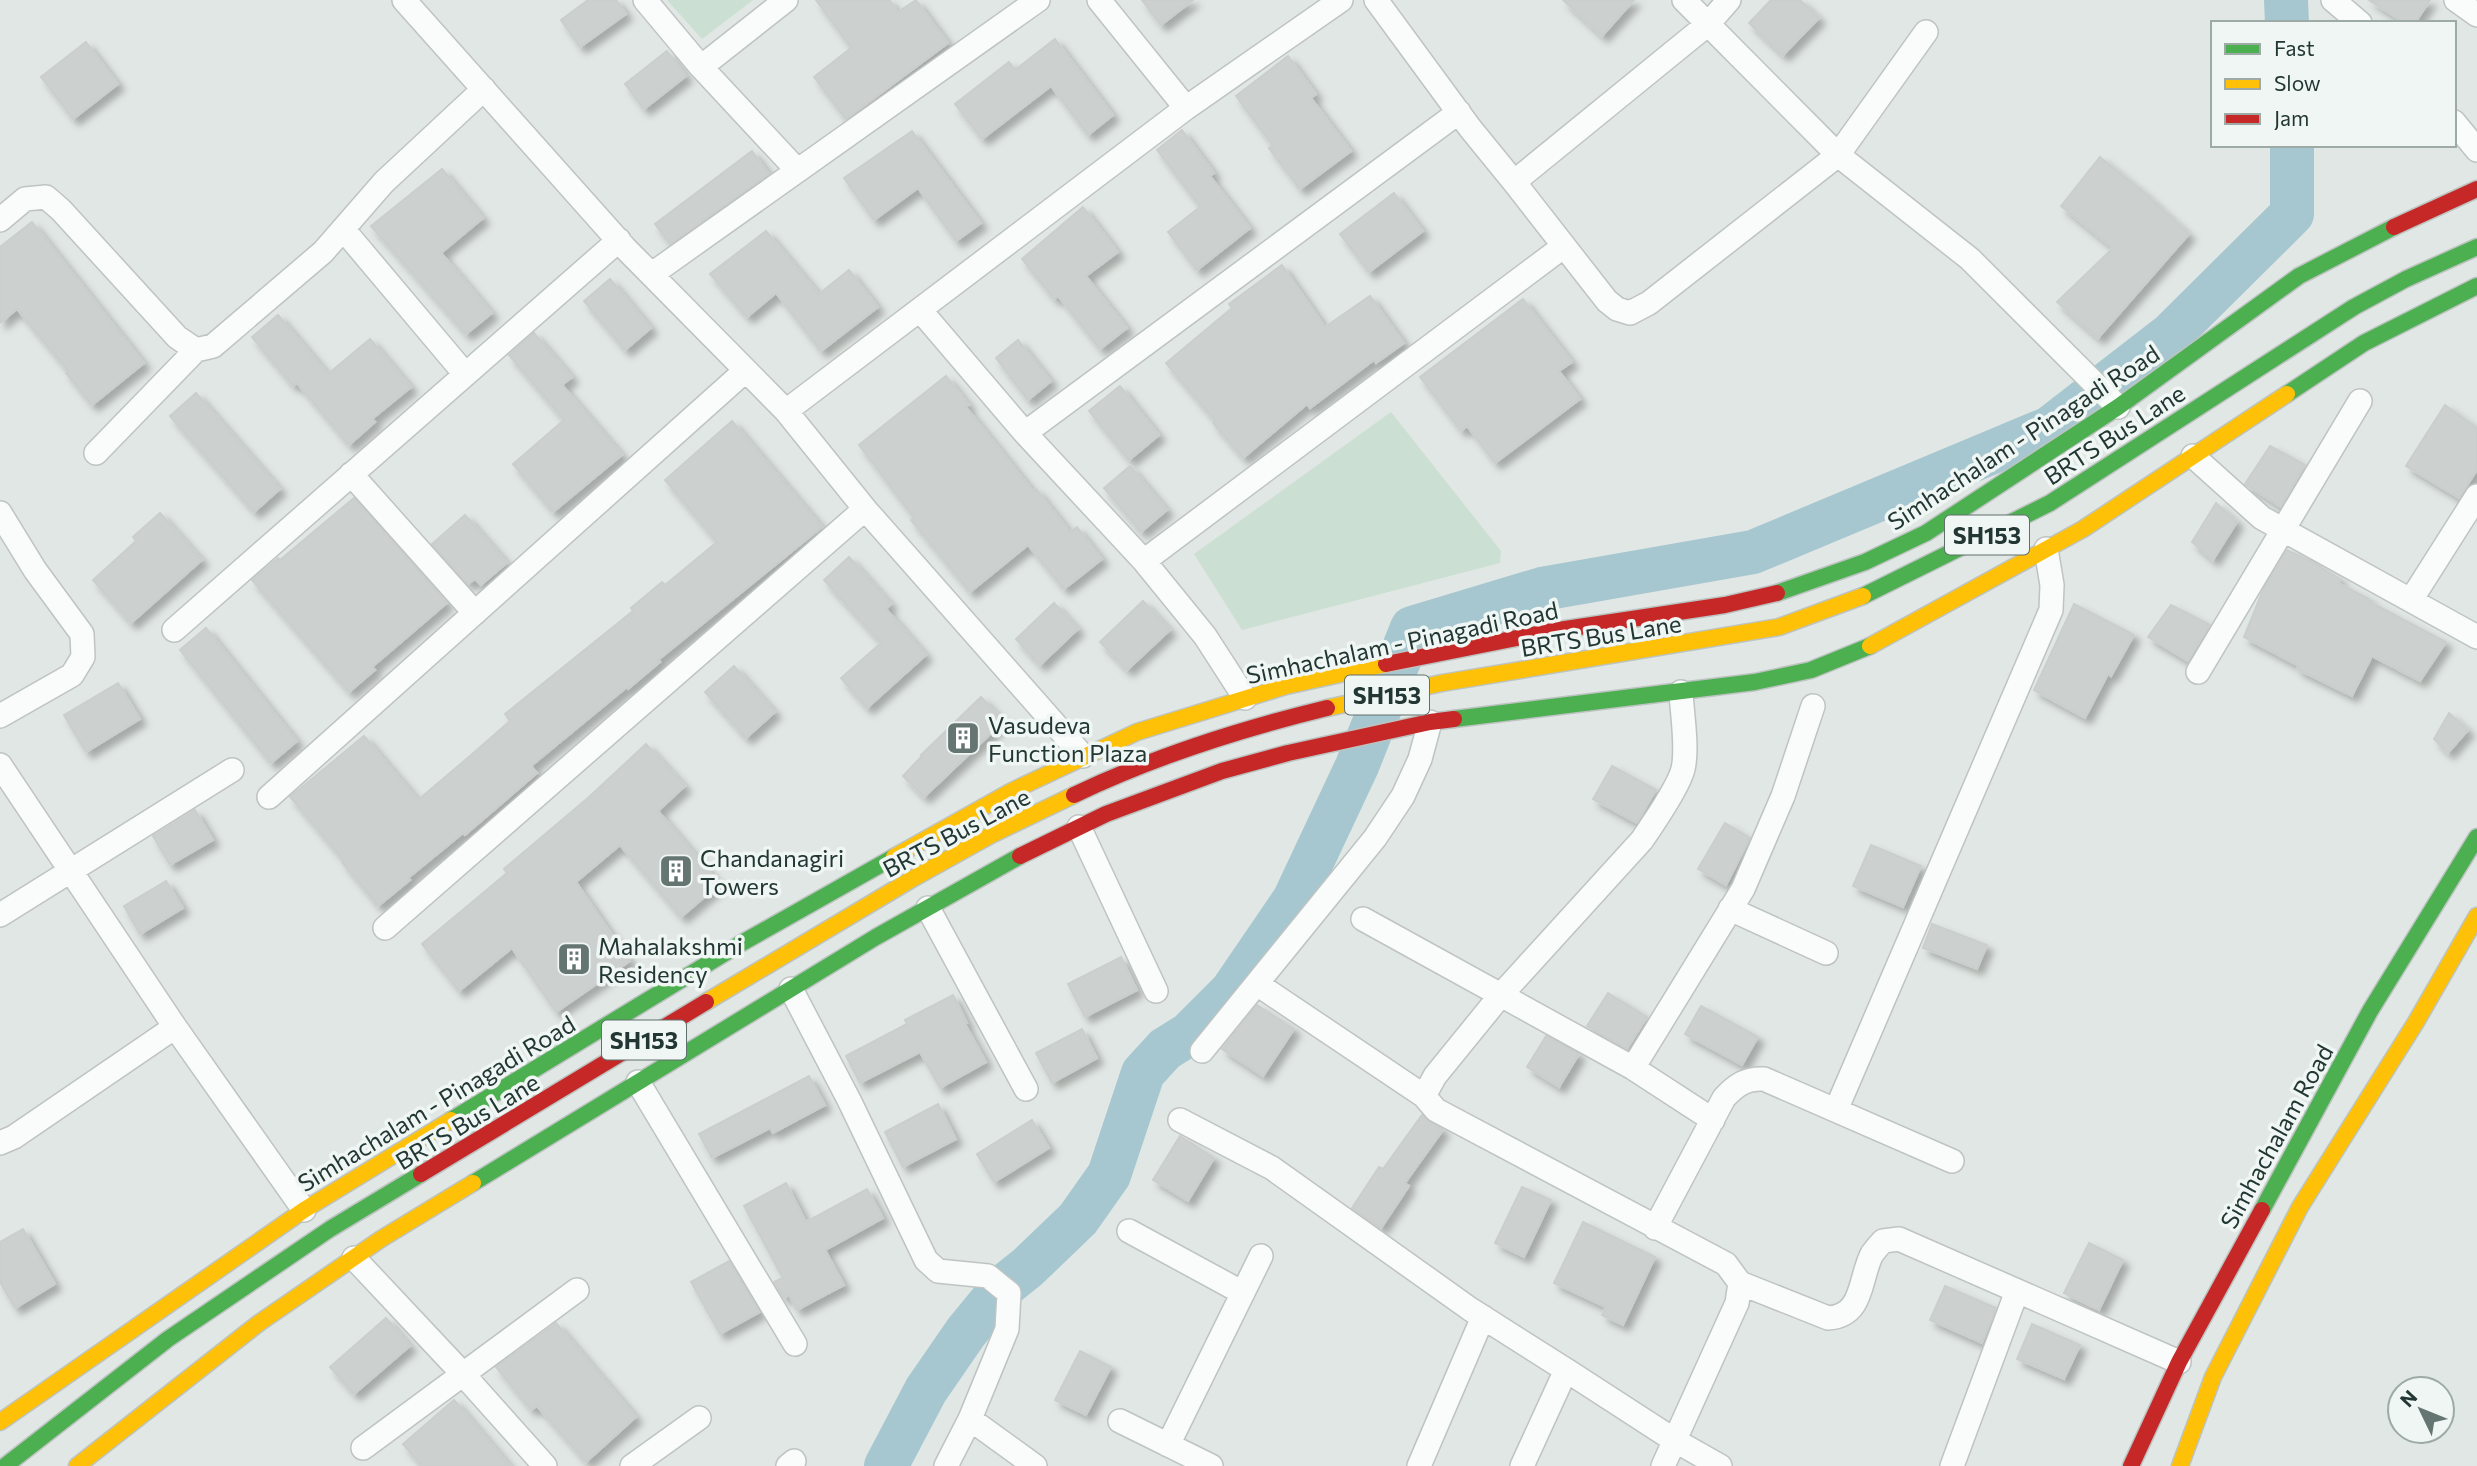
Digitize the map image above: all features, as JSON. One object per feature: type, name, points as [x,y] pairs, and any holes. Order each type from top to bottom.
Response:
[{"type":"main road","name":"Simhachalam - Pinagadi Road","points":[[0,1422],[304,1210],[740,944],[1012,791],[1137,732],[1286,686],[1552,631],[1725,605],[1785,591],[1865,562],[1926,533],[2118,406],[2299,276],[2423,212],[2477,189]]},
{"type":"main road","name":"BRTS Bus Lane","points":[[5,1466],[168,1339],[330,1229],[912,879],[991,835],[1118,774],[1266,724],[1332,706],[1442,683],[1779,626],[1857,599],[2050,503],[2354,307],[2406,279],[2477,247]]},
{"type":"main road","points":[[77,1466],[259,1323],[354,1258],[791,989],[1006,863],[1079,827],[1106,814],[1222,771],[1288,753],[1430,722],[1755,682],[1811,670],[1865,648],[2083,529],[2364,343],[2477,286]]},
{"type":"main road","name":"Simhachalam Road","points":[[2131,1466],[2196,1369],[2370,1011],[2477,836]]},
{"type":"main road","points":[[2180,1466],[2196,1369],[2416,1022],[2477,916]]},
{"type":"street","points":[[404,0],[619,240],[786,411],[865,509],[1083,756]]},
{"type":"street","points":[[645,0],[701,67],[797,170]]},
{"type":"street","points":[[701,67],[786,0]]},
{"type":"street","points":[[652,274],[1038,0]]},
{"type":"street","points":[[1099,0],[1186,108]]},
{"type":"street","points":[[786,411],[1186,108],[1341,0]]},
{"type":"street","points":[[1376,0],[1607,301],[1617,309],[1630,313],[1649,303],[1838,155],[1926,32]]},
{"type":"street","points":[[1684,0],[1838,155],[1970,259],[2118,406]]},
{"type":"street","points":[[1514,182],[1708,24],[1729,0]]},
{"type":"street","points":[[2333,0],[2358,21]]},
{"type":"street","points":[[2456,0],[2477,15]]},
{"type":"street","points":[[96,453],[196,350],[213,346],[323,252],[384,182],[484,89]]},
{"type":"street","points":[[1025,433],[1459,111]]},
{"type":"street","points":[[0,220],[25,200],[46,197],[177,337],[196,350]]},
{"type":"street","points":[[343,229],[465,374]]},
{"type":"street","points":[[174,630],[619,240]]},
{"type":"street","points":[[1144,561],[1563,246]]},
{"type":"street","points":[[920,310],[1025,433],[1144,561],[1205,636],[1245,698]]},
{"type":"street","points":[[269,797],[745,371]]},
{"type":"street","points":[[2198,672],[2361,401]]},
{"type":"street","points":[[2193,456],[2262,518],[2477,637]]},
{"type":"street","points":[[351,474],[475,613]]},
{"type":"street","points":[[2411,600],[2477,496]]},
{"type":"street","points":[[385,928],[865,509]]},
{"type":"street","points":[[0,513],[35,569],[82,634],[83,657],[72,675],[0,716]]},
{"type":"street","points":[[1836,1110],[2051,610],[2052,585],[2046,549]]},
{"type":"street","points":[[1424,1096],[1436,1076],[1500,996],[1642,840],[1683,770],[1681,692]]},
{"type":"street","points":[[1633,1068],[1743,889],[1783,796],[1813,706]]},
{"type":"street","points":[[1202,1051],[1375,838],[1403,796],[1420,759],[1430,722]]},
{"type":"street","points":[[0,765],[175,1027],[304,1210]]},
{"type":"street","points":[[0,915],[232,770]]},
{"type":"street","points":[[1079,827],[1156,991]]},
{"type":"street","points":[[928,908],[1026,1089]]},
{"type":"street","points":[[1730,909],[1826,953]]},
{"type":"street","points":[[1363,919],[1633,1068],[1713,1120]]},
{"type":"street","points":[[1257,984],[1424,1096],[1436,1110],[1726,1264],[1740,1283],[1828,1318],[1840,1317],[1851,1309],[1857,1298],[1872,1253],[1883,1241],[1899,1239],[2196,1369]]},
{"type":"street","points":[[791,989],[849,1100],[926,1261],[938,1271],[988,1276],[1009,1293],[1007,1329],[970,1419],[946,1466]]},
{"type":"street","points":[[0,1143],[14,1137],[175,1027]]},
{"type":"street","points":[[1655,1228],[1724,1098],[1736,1086],[1751,1078],[1764,1079],[1952,1161]]},
{"type":"street","points":[[638,1082],[795,1344]]},
{"type":"street","points":[[1180,1120],[1272,1168],[1483,1317],[1674,1440],[1720,1466]]},
{"type":"street","points":[[1129,1231],[1243,1293]]},
{"type":"street","points":[[1168,1445],[1261,1256]]},
{"type":"street","points":[[354,1258],[463,1373],[545,1466]]},
{"type":"street","points":[[1663,1466],[1737,1303],[1740,1283]]},
{"type":"street","points":[[363,1448],[577,1290]]},
{"type":"street","points":[[1952,1466],[2017,1292]]},
{"type":"street","points":[[1419,1466],[1483,1317]]},
{"type":"street","points":[[1522,1466],[1566,1370]]},
{"type":"street","points":[[632,1466],[699,1418]]},
{"type":"street","points":[[970,1419],[1035,1466]]},
{"type":"street","points":[[1120,1421],[1211,1466]]},
{"type":"green space","points":[[667,0],[753,0],[702,39]]},
{"type":"green space","points":[[1391,412],[1501,551],[1500,563],[1242,630],[1194,554]]},
{"type":"building","points":[[588,0],[616,0],[626,14],[580,47],[561,20]]},
{"type":"building","points":[[816,0],[889,0],[898,12],[916,0],[948,43],[846,119],[814,77],[851,48]]},
{"type":"building","points":[[1142,0],[1193,0],[1161,25]]},
{"type":"building","points":[[1563,0],[1634,0],[1602,36]]},
{"type":"building","points":[[1771,0],[1800,0],[1819,18],[1783,55],[1749,23]]},
{"type":"building","points":[[2369,0],[2430,0],[2416,21],[2402,21]]},
{"type":"building","points":[[1055,39],[1113,115],[1088,135],[1051,86],[982,139],[955,104],[1009,62],[1015,70]]},
{"type":"building","points":[[86,42],[118,84],[73,119],[41,77]]},
{"type":"building","points":[[667,51],[686,76],[644,109],[625,84]]},
{"type":"building","points":[[1288,56],[1316,94],[1311,98],[1351,151],[1300,189],[1269,148],[1273,146],[1236,96]]},
{"type":"building","points":[[1182,130],[1214,173],[1210,176],[1250,228],[1197,270],[1168,232],[1200,207],[1157,150]]},
{"type":"building","points":[[912,131],[981,223],[956,241],[918,188],[874,220],[844,178]]},
{"type":"building","points":[[752,151],[769,174],[670,244],[655,224]]},
{"type":"building","points":[[2100,157],[2189,234],[2098,338],[2057,302],[2113,248],[2061,206]]},
{"type":"building","points":[[442,169],[483,218],[441,253],[492,313],[466,334],[371,226]]},
{"type":"building","points":[[1394,193],[1423,231],[1369,272],[1340,234]]},
{"type":"building","points":[[1083,207],[1118,252],[1086,276],[1127,328],[1100,349],[1058,296],[1054,299],[1022,259]]},
{"type":"building","points":[[32,222],[144,363],[92,405],[17,309],[0,323],[0,247]]},
{"type":"building","points":[[766,231],[819,294],[849,270],[878,307],[821,351],[776,293],[747,317],[710,274]]},
{"type":"building","points":[[1282,265],[1325,327],[1370,296],[1404,343],[1376,363],[1374,360],[1310,408],[1307,404],[1243,458],[1166,363],[1232,308],[1229,304]]},
{"type":"building","points":[[610,279],[651,328],[625,350],[584,301]]},
{"type":"building","points":[[1523,299],[1572,362],[1559,371],[1580,399],[1495,463],[1467,426],[1461,431],[1420,377]]},
{"type":"building","points":[[278,315],[328,374],[370,339],[411,387],[372,419],[375,422],[349,445],[297,383],[293,386],[252,337]]},
{"type":"building","points":[[534,333],[572,377],[562,385],[622,455],[553,512],[513,464],[564,420],[509,355]]},
{"type":"building","points":[[1018,340],[1051,381],[1028,400],[996,358]]},
{"type":"building","points":[[946,376],[969,405],[966,407],[1033,491],[1036,489],[1070,532],[1077,527],[1102,559],[1064,589],[1028,545],[970,592],[911,520],[914,518],[859,445]]},
{"type":"building","points":[[1120,386],[1159,435],[1129,460],[1089,411]]},
{"type":"building","points":[[196,393],[280,489],[254,512],[170,416]]},
{"type":"building","points":[[2445,405],[2477,428],[2477,470],[2459,498],[2406,466]]},
{"type":"building","points":[[732,421],[822,527],[531,766],[537,773],[465,835],[463,833],[408,878],[410,880],[378,906],[290,797],[364,736],[418,800],[470,756],[510,721],[505,714],[633,611],[631,608],[662,582],[665,585],[717,542],[665,480]]},
{"type":"building","points":[[2270,446],[2305,465],[2281,507],[2245,484]]},
{"type":"building","points":[[1130,466],[1167,510],[1141,532],[1104,488]]},
{"type":"building","points":[[354,498],[447,603],[372,667],[375,670],[349,692],[252,580]]},
{"type":"building","points":[[2216,503],[2237,522],[2213,560],[2192,542]]},
{"type":"building","points":[[160,513],[202,560],[131,623],[93,580],[136,541],[133,537]]},
{"type":"building","points":[[465,515],[507,563],[481,585],[475,579],[468,584],[432,544]]},
{"type":"building","points":[[2287,550],[2340,579],[2338,583],[2369,599],[2368,601],[2446,642],[2420,681],[2372,656],[2352,696],[2297,669],[2299,666],[2244,637],[2263,590]]},
{"type":"building","points":[[849,557],[891,604],[886,609],[926,655],[867,708],[841,678],[881,643],[824,580]]},
{"type":"building","points":[[1143,601],[1170,630],[1127,670],[1100,642]]},
{"type":"building","points":[[1054,603],[1078,629],[1040,665],[1016,639]]},
{"type":"building","points":[[2074,604],[2134,635],[2111,676],[2108,674],[2085,718],[2034,690]]},
{"type":"building","points":[[2171,605],[2210,625],[2188,661],[2148,637]]},
{"type":"building","points":[[206,628],[297,741],[271,763],[180,650]]},
{"type":"building","points":[[734,666],[775,712],[746,738],[705,692]]},
{"type":"building","points":[[118,683],[140,719],[86,752],[64,715]]},
{"type":"building","name":"Vasudeva Function Plaza","points":[[981,697],[1004,721],[924,797],[903,776]]},
{"type":"building","points":[[2449,713],[2468,730],[2448,753],[2434,739]]},
{"type":"building","points":[[646,744],[685,786],[658,811],[720,884],[681,917],[620,845],[576,882],[630,961],[556,1012],[512,948],[459,991],[422,944],[507,873],[504,869],[589,797]]},
{"type":"building","points":[[1612,766],[1656,790],[1637,823],[1593,799]]},
{"type":"building","points":[[195,810],[213,840],[170,865],[153,836]]},
{"type":"building","points":[[1725,823],[1750,838],[1726,885],[1698,869]]},
{"type":"building","points":[[1871,845],[1921,866],[1903,907],[1853,886]]},
{"type":"building","points":[[166,881],[183,908],[140,934],[124,906]]},
{"type":"building","points":[[1932,924],[1987,945],[1977,969],[1923,948]]},
{"type":"building","points":[[1121,957],[1137,990],[1085,1017],[1068,984]]},
{"type":"building","points":[[1608,993],[1647,1017],[1627,1049],[1587,1026]]},
{"type":"building","points":[[953,995],[986,1062],[940,1088],[920,1052],[860,1083],[846,1056],[907,1024],[905,1020]]},
{"type":"building","points":[[1257,1005],[1294,1029],[1263,1076],[1222,1049]]},
{"type":"building","points":[[1701,1006],[1758,1037],[1742,1065],[1685,1034]]},
{"type":"building","points":[[1082,1029],[1097,1058],[1052,1083],[1036,1053]]},
{"type":"building","points":[[1546,1036],[1579,1054],[1559,1087],[1527,1067]]},
{"type":"building","points":[[809,1076],[825,1105],[773,1133],[770,1128],[712,1158],[699,1134]]},
{"type":"building","points":[[938,1104],[956,1139],[903,1167],[885,1132]]},
{"type":"building","points":[[1422,1115],[1443,1130],[1405,1183],[1409,1186],[1381,1228],[1352,1208],[1379,1167],[1383,1169]]},
{"type":"building","points":[[1032,1120],[1049,1148],[994,1182],[977,1154]]},
{"type":"building","points":[[1180,1136],[1214,1158],[1188,1201],[1153,1180]]},
{"type":"building","points":[[786,1183],[806,1222],[867,1189],[883,1218],[825,1250],[844,1285],[797,1310],[789,1295],[784,1298],[774,1282],[783,1278],[744,1206]]},
{"type":"building","points":[[1522,1187],[1551,1200],[1524,1257],[1495,1243]]},
{"type":"building","points":[[1583,1222],[1655,1257],[1623,1325],[1602,1315],[1606,1307],[1554,1283]]},
{"type":"building","points":[[23,1229],[55,1284],[15,1308],[0,1282],[0,1242]]},
{"type":"building","points":[[2089,1243],[2123,1260],[2099,1310],[2064,1293]]},
{"type":"building","points":[[729,1261],[760,1312],[720,1334],[691,1282]]},
{"type":"building","points":[[1945,1286],[1996,1308],[1982,1343],[1930,1320]]},
{"type":"building","points":[[386,1318],[410,1346],[354,1394],[330,1367]]},
{"type":"building","points":[[556,1323],[636,1417],[586,1462],[537,1406],[531,1410],[496,1367]]},
{"type":"building","points":[[2032,1324],[2080,1345],[2064,1379],[2017,1359]]},
{"type":"building","points":[[1080,1351],[1111,1367],[1086,1415],[1055,1400]]},
{"type":"building","points":[[454,1400],[510,1466],[422,1466],[403,1444]]},
{"type":"waterway","points":[[2286,0],[2287,21]]},
{"type":"waterway","points":[[886,1466],[926,1390],[966,1332],[1003,1287],[1078,1219],[1109,1175],[1143,1073],[1165,1049],[1189,1034],[1232,991],[1294,900],[1357,766],[1412,628],[1542,589],[1753,552],[2050,428],[2170,335],[2292,214],[2292,147]]},
{"type":"traffic: fast","points":[[1777,593],[1865,562],[1926,533],[2118,407],[2299,276],[2394,227]]},
{"type":"traffic: fast","points":[[1863,596],[2050,503],[2354,307],[2406,279],[2477,247]]},
{"type":"traffic: fast","points":[[2287,394],[2364,343],[2477,286]]},
{"type":"traffic: fast","points":[[1454,719],[1755,682],[1811,670],[1870,646]]},
{"type":"traffic: fast","points":[[2262,1210],[2370,1011],[2477,837]]},
{"type":"traffic: fast","points":[[473,1183],[876,937],[1020,856]]},
{"type":"traffic: fast","points":[[451,1120],[740,944],[894,857]]},
{"type":"traffic: fast","points":[[5,1466],[168,1339],[330,1229],[421,1174]]},
{"type":"traffic: slow","points":[[1870,646],[2083,529],[2287,394]]},
{"type":"traffic: slow","points":[[1327,708],[1442,683],[1779,627],[1863,596]]},
{"type":"traffic: slow","points":[[894,857],[1012,791],[1137,732],[1286,686],[1386,664]]},
{"type":"traffic: slow","points":[[706,1002],[912,879],[991,835],[1074,795]]},
{"type":"traffic: slow","points":[[2180,1466],[2213,1377],[2300,1207],[2416,1022],[2477,916]]},
{"type":"traffic: slow","points":[[0,1422],[304,1210],[451,1120]]},
{"type":"traffic: slow","points":[[77,1466],[259,1323],[381,1239],[473,1183]]},
{"type":"traffic: jam","points":[[2394,227],[2477,189]]},
{"type":"traffic: jam","points":[[1386,664],[1552,631],[1725,605],[1777,593]]},
{"type":"traffic: jam","points":[[1074,795],[1135,768],[1198,745],[1327,708]]},
{"type":"traffic: jam","points":[[1020,856],[1106,814],[1222,771],[1288,753],[1454,719]]},
{"type":"traffic: jam","points":[[421,1174],[706,1002]]},
{"type":"traffic: jam","points":[[2131,1466],[2179,1362],[2262,1210]]},
{"type":"place","name":"Vasudeva Function Plaza","points":[[963,738]]},
{"type":"place","name":"Chandanagiri Towers","points":[[676,871]]},
{"type":"place","name":"Mahalakshmi Residency","points":[[574,959]]}]
